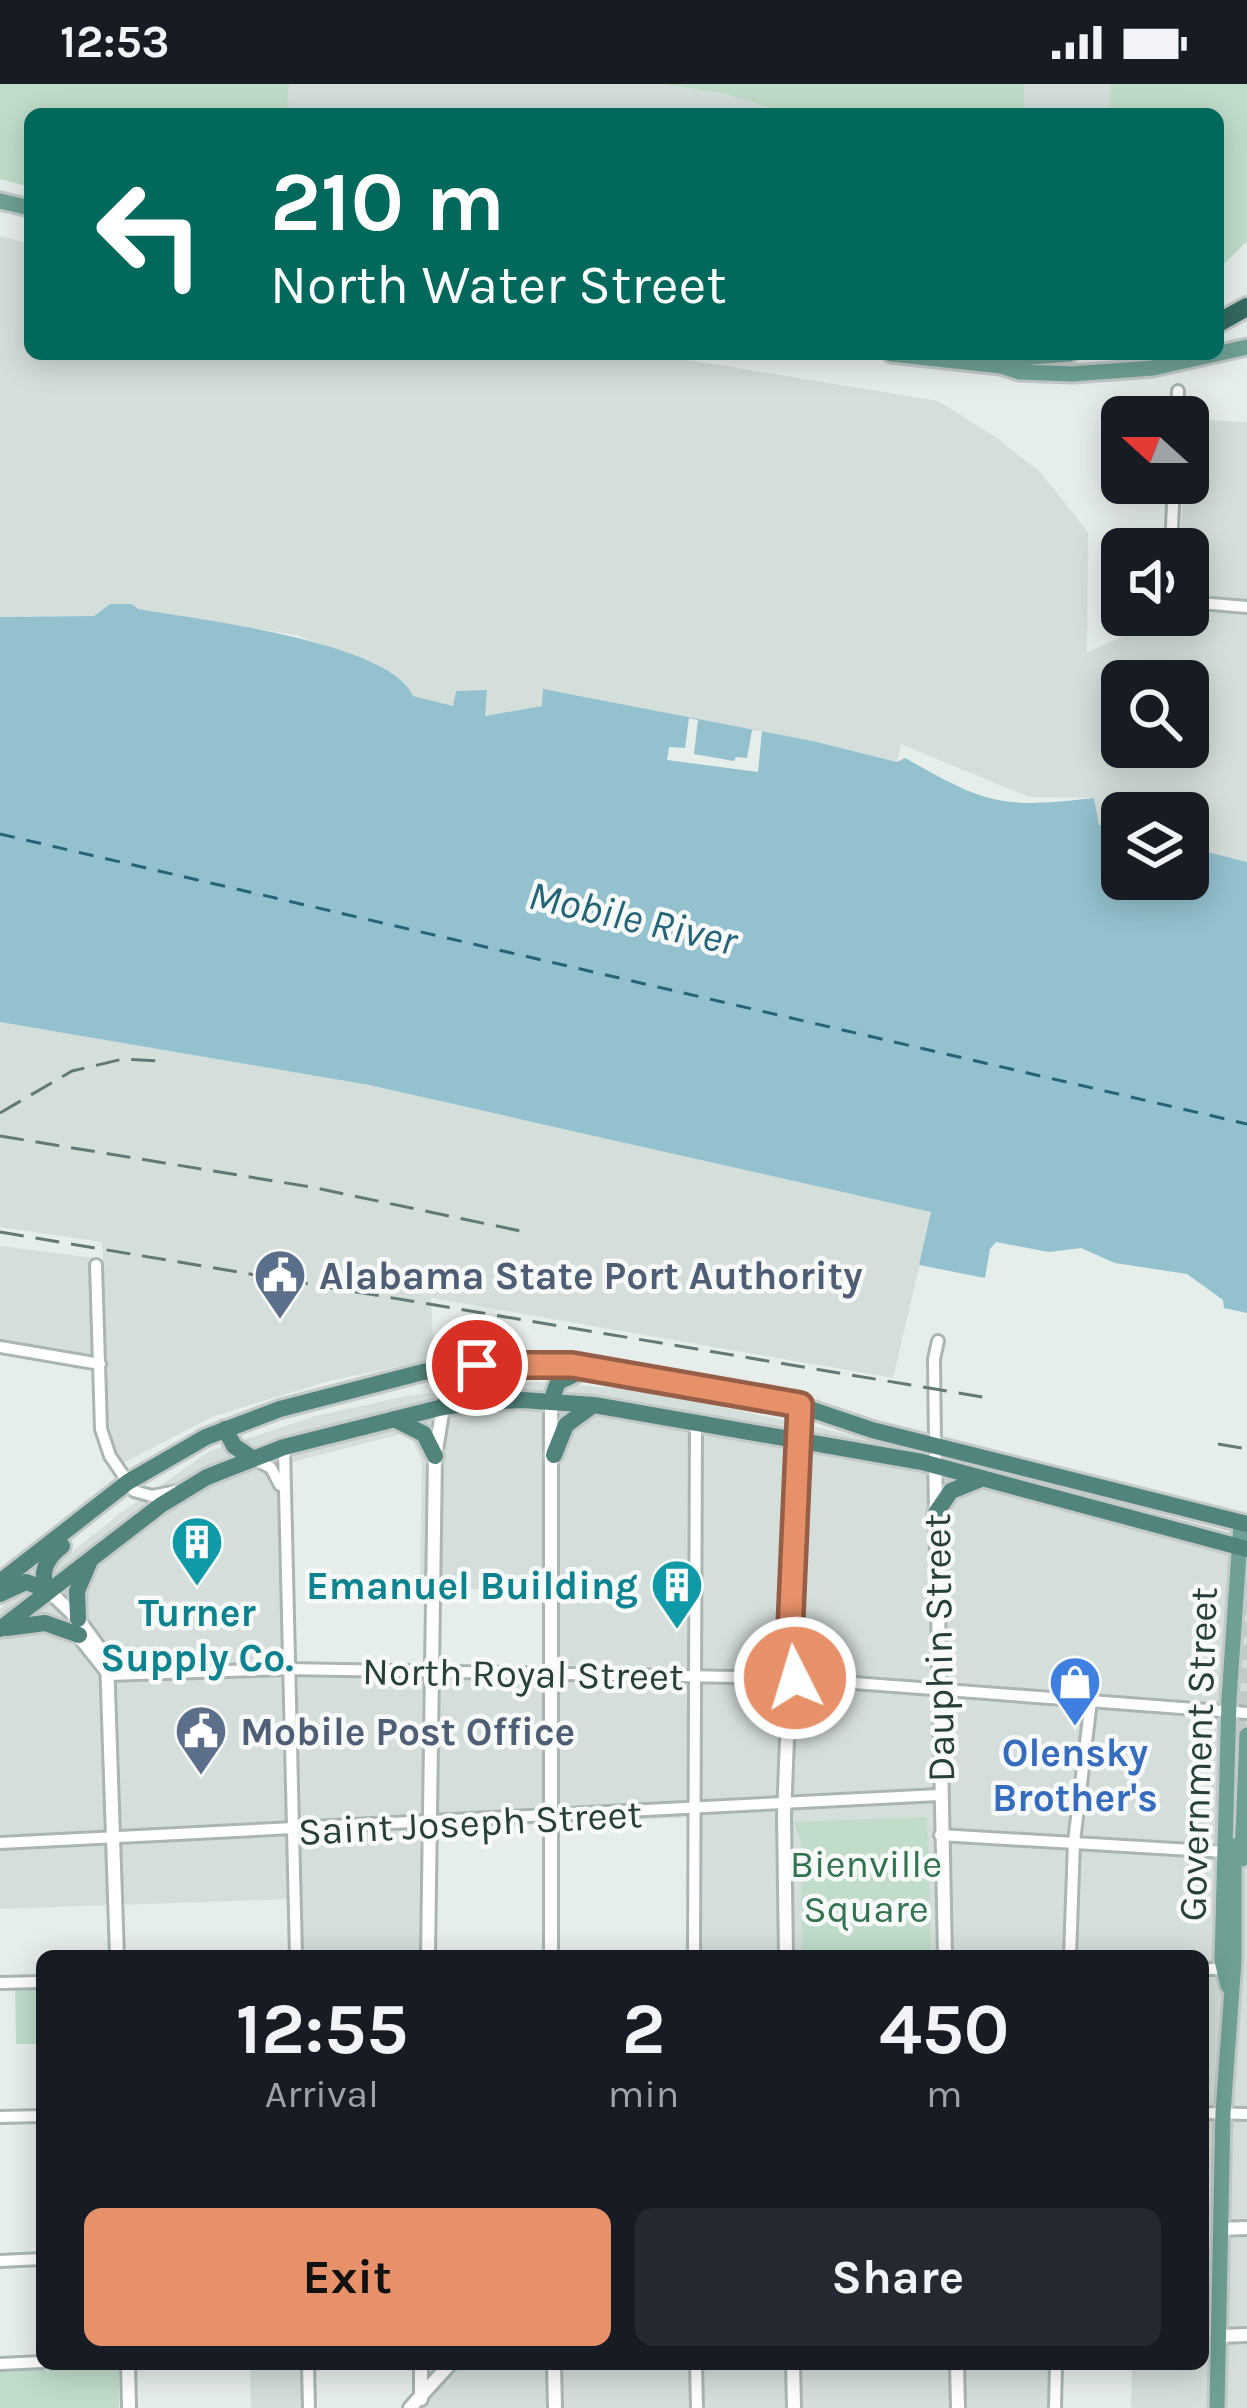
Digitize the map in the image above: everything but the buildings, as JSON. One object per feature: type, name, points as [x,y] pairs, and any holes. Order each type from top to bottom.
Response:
[{"type":"highway","points":[[0,1582],[120,1488],[225,1429],[423,1372],[514,1363],[595,1368],[800,1405],[872,1430],[1244,1524]]},
{"type":"highway","points":[[443,1407],[450,1390],[462,1379],[514,1363],[545,1375],[551,1401]]},
{"type":"highway","points":[[551,1401],[558,1382],[566,1376],[595,1368]]},
{"type":"highway","points":[[284,1447],[298,1436],[331,1426],[329,1396]]},
{"type":"highway","points":[[0,1630],[186,1489],[284,1447],[443,1407],[482,1402],[594,1405],[935,1465],[1243,1548]]},
{"type":"highway","points":[[554,1454],[566,1425],[594,1405]]},
{"type":"highway","points":[[393,1419],[424,1434],[435,1456]]},
{"type":"highway","points":[[225,1429],[234,1446],[252,1458]]},
{"type":"highway","points":[[936,1513],[953,1490],[983,1478]]},
{"type":"highway","points":[[49,1591],[44,1578],[48,1560],[120,1488]]},
{"type":"highway","points":[[0,1630],[45,1623],[78,1628],[77,1592],[91,1558]]},
{"type":"highway","points":[[0,1594],[26,1582],[49,1591]]},
{"type":"main road","points":[[946,360],[1018,372],[1103,373],[1194,360]]},
{"type":"main road","points":[[1001,366],[1014,360]]},
{"type":"main road","name":"Government Street","points":[[1230,1978],[1230,1849],[1244,1524]]},
{"type":"main road","name":"Government Street","points":[[1230,1849],[1242,1732]]},
{"type":"main road","name":"Government Street","points":[[1217,2408],[1211,2337],[1212,2229],[1223,2113],[1242,1732]]},
{"type":"street","points":[[1178,391],[1178,396]]},
{"type":"street","points":[[1209,604],[1247,607]]},
{"type":"street","points":[[96,1265],[104,1442],[120,1488],[148,1496],[186,1489]]},
{"type":"street","name":"Dauphin Street","points":[[938,1341],[934,1359],[937,1689],[945,1950]]},
{"type":"street","points":[[0,1347],[100,1364]]},
{"type":"street","points":[[550,1950],[551,1401]]},
{"type":"street","points":[[785,1950],[788,1678],[800,1405]]},
{"type":"street","points":[[428,1950],[435,1456],[443,1407]]},
{"type":"street","points":[[694,1950],[696,1423]]},
{"type":"street","points":[[284,1447],[296,1950]]},
{"type":"street","points":[[252,1458],[276,1473],[282,1494]]},
{"type":"street","points":[[49,1591],[109,1675],[117,1950]]},
{"type":"street","name":"North Royal Street","points":[[109,1675],[287,1670],[788,1678],[1238,1712]]},
{"type":"street","points":[[1070,1950],[1075,1842],[1091,1701]]},
{"type":"street","name":"Saint Joseph Street","points":[[0,1843],[939,1796]]},
{"type":"street","points":[[940,1835],[1230,1849]]},
{"type":"street","points":[[1209,1971],[1230,1978]]},
{"type":"street","points":[[0,1983],[36,1982]]},
{"type":"street","points":[[1209,2113],[1247,2114]]},
{"type":"street","points":[[0,2117],[36,2116]]},
{"type":"street","points":[[1212,2229],[1247,2228]]},
{"type":"street","points":[[0,2261],[36,2259]]},
{"type":"street","points":[[1211,2337],[1247,2336]]},
{"type":"street","points":[[0,2364],[36,2362]]},
{"type":"street","points":[[128,2370],[129,2408]]},
{"type":"street","points":[[308,2370],[310,2408]]},
{"type":"street","points":[[421,2370],[421,2402]]},
{"type":"street","points":[[410,2408],[421,2402],[445,2370]]},
{"type":"street","points":[[554,2370],[555,2408]]},
{"type":"street","points":[[695,2370],[697,2408]]},
{"type":"street","points":[[793,2370],[794,2408]]},
{"type":"street","points":[[957,2370],[958,2408]]},
{"type":"street","points":[[1054,2408],[1056,2370]]},
{"type":"shaded area","points":[[289,84],[660,84],[721,93],[772,108],[287,108]]},
{"type":"shaded area","points":[[1024,84],[1110,84],[1109,108],[1024,108]]},
{"type":"shaded area","points":[[0,236],[24,242],[24,360],[687,360],[938,401],[1040,472],[1088,532],[1087,653],[1123,636],[1209,636],[1209,528],[1181,528],[1183,504],[1209,504],[1209,420],[1247,422],[1247,862],[1209,852],[1209,792],[1101,792],[1101,826],[1094,798],[1029,797],[901,744],[897,762],[817,742],[544,690],[543,706],[484,716],[486,690],[453,706],[435,702],[413,696],[379,666],[296,635],[137,609],[132,604],[110,604],[94,616],[0,617]]},
{"type":"shaded area","points":[[0,1022],[369,1085],[932,1212],[893,1378],[431,1298],[434,1359],[329,1381],[214,1416],[123,1463],[108,1443],[106,1369],[0,1351],[0,1246],[103,1259],[102,1242],[0,1227]]},
{"type":"shaded area","points":[[536,1382],[641,1390],[821,1428],[1247,1537],[1247,2408],[1131,2408],[1132,2370],[1209,2370],[1209,1950],[690,1950],[691,1817],[434,1830],[432,1950],[291,1950],[289,1899],[0,1909],[0,1609],[118,1515],[210,1451],[316,1416],[407,1396]],"holes":[[[401,1434],[413,1441],[422,1462],[420,1589],[548,1589],[547,1668],[292,1664],[288,1463]]]},
{"type":"shaded area","points":[[250,2370],[313,2370],[314,2408],[251,2408]]},
{"type":"shaded area","points":[[416,2370],[1059,2370],[1058,2408],[403,2408],[416,2394]]},
{"type":"green space","points":[[0,84],[289,84],[287,108],[24,108],[24,185],[0,179]]},
{"type":"green space","points":[[660,84],[1024,84],[1024,108],[772,108],[721,93]]},
{"type":"green space","points":[[1110,84],[1247,84],[1247,241],[1224,264],[1224,108],[1109,108]]},
{"type":"green space","name":"Bienville Square","points":[[927,1817],[931,1950],[802,1950],[801,1843],[794,1822]]},
{"type":"green space","points":[[15,1985],[36,1985],[36,2044],[16,2044]]},
{"type":"green space","points":[[119,2370],[119,2408],[0,2408],[0,2371]]},
{"type":"water","name":"Mobile River","points":[[110,604],[132,604],[138,609],[288,636],[368,661],[397,677],[413,696],[453,706],[456,691],[487,690],[485,716],[542,706],[543,689],[897,762],[905,758],[995,799],[1037,803],[1094,798],[1101,826],[1101,900],[1209,900],[1209,852],[1247,862],[1247,1313],[1224,1308],[1223,1300],[1187,1274],[1115,1263],[1081,1248],[1049,1252],[996,1242],[990,1249],[985,1278],[919,1265],[931,1212],[369,1085],[0,1022],[0,617],[94,616]]},
{"type":"pier","points":[[689,718],[698,720],[694,754],[734,761],[747,758],[752,730],[762,731],[758,772],[667,760],[669,747],[685,748]]},
{"type":"ferry route","points":[[0,834],[1247,1124]]},
{"type":"tunnel","points":[[1238,1729],[1246,1559]]},
{"type":"railway","points":[[0,1113],[72,1071],[123,1059],[162,1061]]},
{"type":"railway","points":[[0,1136],[311,1187],[530,1233]]},
{"type":"railway","points":[[0,1232],[988,1398]]},
{"type":"railway","points":[[1218,1444],[1247,1449]]},
{"type":"place","name":"Alabama State Port Authority","points":[[280,1321]]},
{"type":"place","name":"Turner Supply Co.","points":[[197,1588]]},
{"type":"place","name":"Emanuel Building","points":[[677,1631]]},
{"type":"place","name":"Olensky Brother's","points":[[1075,1728]]},
{"type":"place","name":"Mobile Post Office","points":[[201,1777]]},
{"type":"route","points":[[477,1365],[572,1365],[800,1405],[788,1678],[795,1678]]}]
